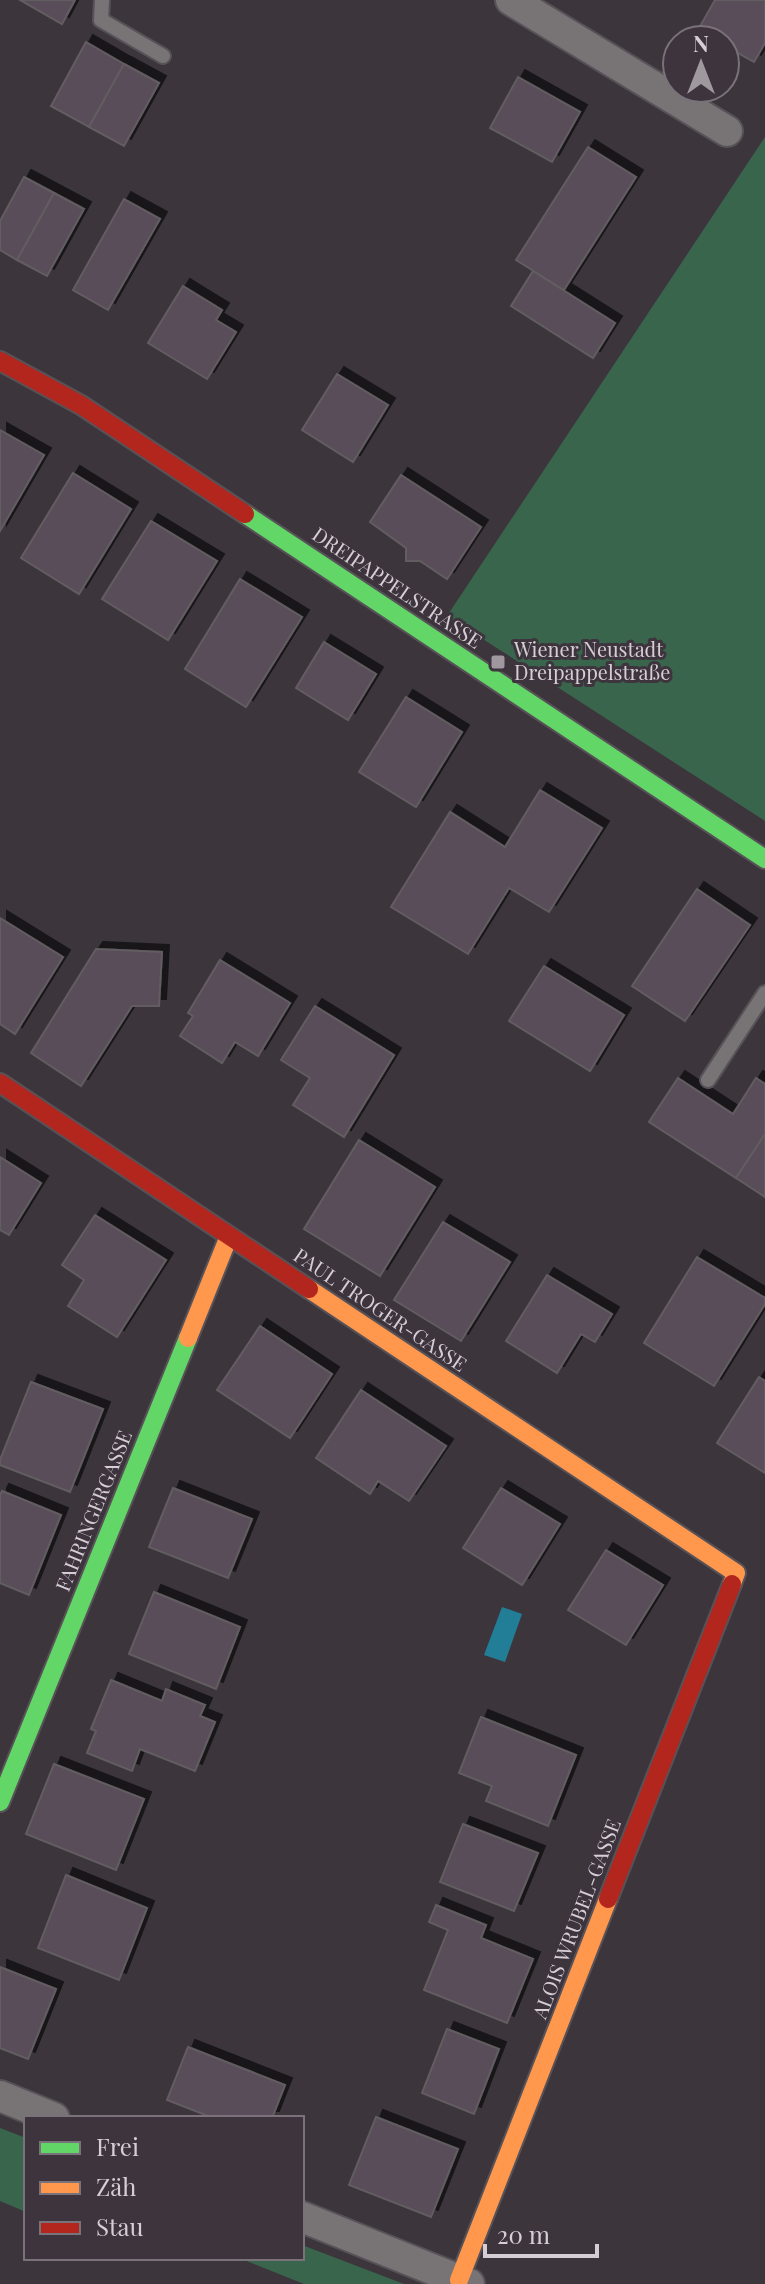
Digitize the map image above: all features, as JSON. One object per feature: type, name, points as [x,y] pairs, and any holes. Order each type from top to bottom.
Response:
[{"type":"street","points":[[511,0],[727,131]]},
{"type":"street","name":"DREIPAPPELSTRASSE","points":[[0,361],[81,405],[765,859]]},
{"type":"street","name":"PAUL TROGER-GASSE","points":[[0,1083],[736,1573]]},
{"type":"street","name":"FAHRINGERGASSE","points":[[0,1802],[229,1236]]},
{"type":"street","name":"ALOIS WRUBEL-GASSE","points":[[464,2282],[736,1573]]},
{"type":"street","points":[[0,2096],[49,2116]]},
{"type":"street","points":[[304,2218],[464,2282]]},
{"type":"lane","points":[[102,0],[101,20],[163,56]]},
{"type":"lane","points":[[708,1080],[765,993]]},
{"type":"green space","points":[[765,137],[765,821],[447,616]]},
{"type":"green space","points":[[0,2128],[24,2137],[24,2211],[0,2201]]},
{"type":"green space","points":[[304,2246],[404,2284],[304,2284],[244,2260],[304,2260]]},
{"type":"water","points":[[502,1607],[522,1614],[505,1662],[484,1655]]},
{"type":"building","points":[[20,0],[75,0],[62,24]]},
{"type":"building","points":[[715,0],[765,0],[765,43],[754,62],[741,55],[741,24],[701,24]]},
{"type":"building","points":[[86,42],[124,64],[89,127],[51,106]]},
{"type":"building","points":[[124,64],[159,83],[124,146],[89,127]]},
{"type":"building","points":[[518,77],[580,112],[552,162],[490,128]]},
{"type":"building","points":[[588,147],[636,177],[564,290],[516,260]]},
{"type":"building","points":[[24,177],[54,193],[17,260],[0,250],[0,221]]},
{"type":"building","points":[[54,193],[84,209],[47,276],[17,260]]},
{"type":"building","points":[[124,199],[160,219],[108,310],[73,290]]},
{"type":"building","points":[[533,271],[615,323],[593,358],[511,306]]},
{"type":"building","points":[[183,286],[222,310],[216,320],[236,332],[207,379],[148,343]]},
{"type":"building","points":[[337,374],[388,405],[353,462],[302,430]]},
{"type":"building","points":[[0,430],[44,455],[0,531]]},
{"type":"building","points":[[73,473],[131,509],[79,594],[21,558]]},
{"type":"building","points":[[401,475],[481,527],[447,579],[420,561],[406,561],[406,548],[370,522]]},
{"type":"building","points":[[151,521],[217,561],[168,640],[102,599]]},
{"type":"building","points":[[240,579],[302,617],[246,707],[185,669]]},
{"type":"building","points":[[324,642],[376,674],[348,720],[296,688]]},
{"type":"building","points":[[406,697],[462,732],[416,807],[359,772]]},
{"type":"building","points":[[540,790],[602,828],[549,912],[509,888],[468,954],[391,907],[450,812],[505,847]]},
{"type":"building","points":[[697,889],[750,925],[685,1021],[632,986]]},
{"type":"building","points":[[0,918],[63,957],[15,1034],[0,1024]]},
{"type":"building","points":[[96,949],[162,952],[159,1006],[132,1006],[81,1086],[31,1053]]},
{"type":"building","points":[[220,960],[290,1003],[258,1056],[235,1042],[222,1063],[180,1036],[193,1016],[188,1013]]},
{"type":"building","points":[[544,966],[624,1015],[590,1071],[509,1021]]},
{"type":"building","points":[[315,1006],[394,1055],[344,1137],[293,1105],[310,1078],[281,1060]]},
{"type":"building","points":[[678,1078],[733,1114],[756,1078],[765,1084],[765,1134],[736,1178],[649,1122]]},
{"type":"building","points":[[765,1134],[765,1197],[736,1178]]},
{"type":"building","points":[[359,1140],[435,1187],[380,1276],[304,1229]]},
{"type":"building","points":[[0,1157],[41,1183],[9,1235],[0,1230]]},
{"type":"building","points":[[95,1215],[166,1260],[117,1337],[68,1306],[84,1280],[62,1265]]},
{"type":"building","points":[[443,1222],[510,1262],[461,1341],[394,1300]]},
{"type":"building","points":[[697,1257],[765,1298],[765,1304],[714,1386],[644,1343]]},
{"type":"building","points":[[547,1275],[612,1314],[595,1342],[581,1334],[557,1373],[506,1341]]},
{"type":"building","points":[[260,1326],[332,1374],[290,1438],[217,1390]]},
{"type":"building","points":[[759,1377],[765,1381],[765,1473],[717,1443]]},
{"type":"building","points":[[31,1382],[103,1409],[70,1492],[0,1465]]},
{"type":"building","points":[[361,1390],[446,1446],[409,1501],[378,1481],[370,1494],[316,1458]]},
{"type":"building","points":[[173,1488],[252,1519],[228,1578],[149,1547]]},
{"type":"building","points":[[501,1488],[560,1524],[522,1585],[463,1548]]},
{"type":"building","points":[[2,1491],[61,1515],[29,1595],[0,1583]]},
{"type":"building","points":[[606,1550],[663,1585],[626,1645],[568,1610]]},
{"type":"building","points":[[154,1592],[240,1627],[216,1689],[129,1654]]},
{"type":"building","points":[[111,1680],[162,1701],[166,1689],[205,1705],[200,1716],[215,1722],[195,1771],[140,1749],[132,1771],[87,1753],[96,1731],[91,1729]]},
{"type":"building","points":[[481,1717],[576,1755],[548,1826],[486,1801],[492,1786],[459,1773]]},
{"type":"building","points":[[54,1764],[144,1799],[116,1870],[26,1834]]},
{"type":"building","points":[[463,1824],[538,1853],[514,1911],[440,1882]]},
{"type":"building","points":[[66,1875],[147,1908],[119,1980],[38,1948]]},
{"type":"building","points":[[436,1905],[486,1925],[481,1938],[533,1959],[507,2023],[424,1990],[448,1930],[429,1922]]},
{"type":"building","points":[[0,1967],[56,1989],[28,2059],[0,2048]]},
{"type":"building","points":[[447,2029],[499,2049],[474,2114],[422,2093]]},
{"type":"building","points":[[188,2047],[285,2085],[273,2116],[208,2116],[167,2100]]},
{"type":"building","points":[[376,2117],[458,2149],[431,2217],[349,2185]]},
{"type":"traffic: fast","points":[[245,514],[765,859]]},
{"type":"traffic: fast","points":[[0,1802],[188,1338]]},
{"type":"traffic: slow","points":[[188,1338],[229,1236]]},
{"type":"traffic: slow","points":[[309,1289],[736,1573],[732,1584]]},
{"type":"traffic: slow","points":[[459,2280],[608,1899]]},
{"type":"traffic: jam","points":[[0,361],[81,405],[245,514]]},
{"type":"traffic: jam","points":[[0,1083],[309,1289]]},
{"type":"traffic: jam","points":[[608,1899],[732,1584]]},
{"type":"place","name":"Wiener Neustadt Dreipappelstraße","points":[[498,662]]}]
